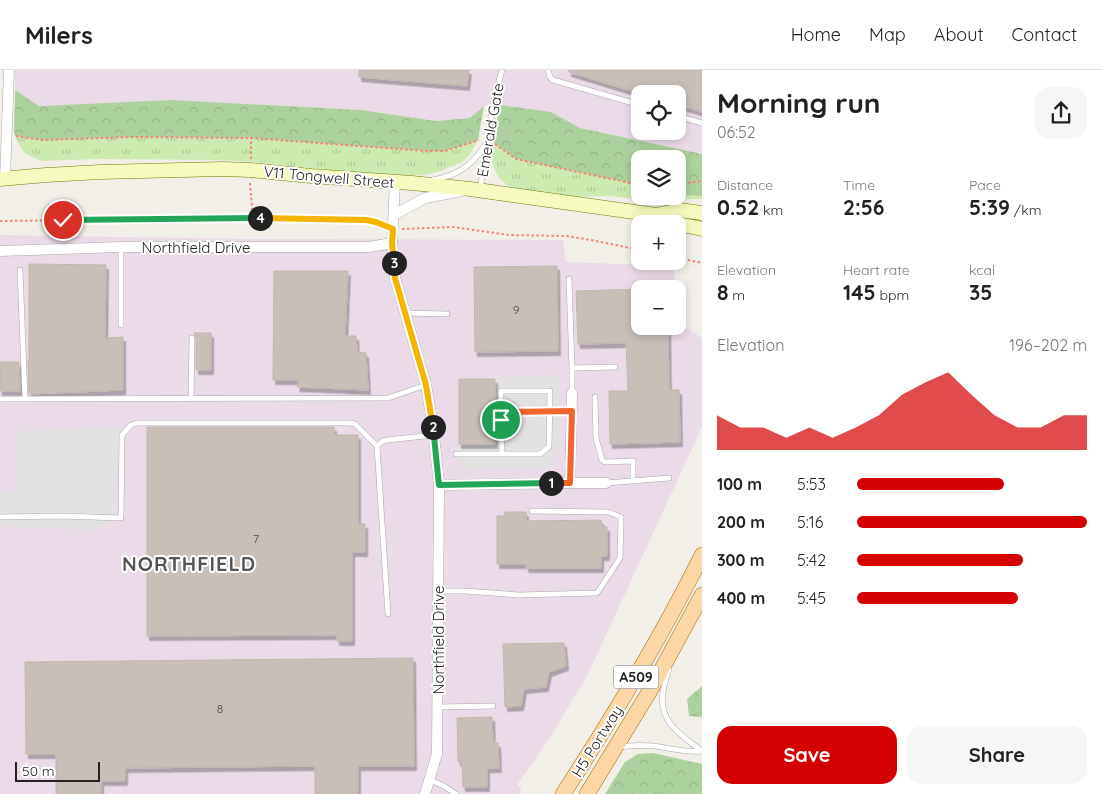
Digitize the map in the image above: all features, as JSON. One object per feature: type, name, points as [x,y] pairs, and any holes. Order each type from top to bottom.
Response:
[{"type":"main road","name":"H5 Portway","points":[[563,794],[623,699],[669,619],[702,555]]},
{"type":"main road","name":"H5 Portway","points":[[586,794],[652,689],[702,596]]},
{"type":"street","points":[[2,179],[9,70]]},
{"type":"street","name":"V11 Tongwell Street","points":[[2,179],[100,172],[223,169],[412,183],[656,215],[680,210],[702,213]]},
{"type":"street","name":"Northfield Drive","points":[[395,182],[392,243],[395,278],[426,385],[439,485],[437,754],[425,794]]},
{"type":"street","points":[[394,215],[425,198],[475,190]]},
{"type":"street","name":"V11 Tongwell Street","points":[[686,226],[702,229]]},
{"type":"street","name":"Northfield Drive","points":[[0,251],[121,247],[369,246],[392,243]]},
{"type":"street","points":[[570,483],[572,393]]},
{"type":"street","points":[[439,485],[606,483]]},
{"type":"lane","name":"Emerald Gate","points":[[475,190],[492,104],[502,70]]},
{"type":"lane","points":[[548,70],[553,80],[631,102]]},
{"type":"lane","points":[[686,119],[702,124]]},
{"type":"lane","points":[[412,183],[439,178],[463,169],[476,159],[486,142]]},
{"type":"lane","points":[[120,325],[121,247]]},
{"type":"lane","points":[[20,270],[25,399]]},
{"type":"lane","points":[[568,279],[572,393]]},
{"type":"lane","points":[[406,313],[447,314]]},
{"type":"lane","points":[[191,398],[192,338]]},
{"type":"lane","points":[[572,368],[615,367]]},
{"type":"lane","points":[[0,399],[388,398],[426,385]]},
{"type":"lane","points":[[494,387],[499,394],[498,429],[502,453]]},
{"type":"lane","points":[[456,454],[540,454],[549,447],[550,391],[499,394]]},
{"type":"lane","points":[[595,397],[596,438],[602,460],[605,462],[632,460],[633,480]]},
{"type":"lane","points":[[498,412],[572,411]]},
{"type":"lane","points":[[0,517],[121,518],[122,435],[131,424],[355,424],[377,446],[388,614]]},
{"type":"lane","points":[[377,446],[388,440],[434,435]]},
{"type":"lane","points":[[606,483],[669,478]]},
{"type":"lane","points":[[438,591],[518,595],[597,593],[620,558],[621,517],[608,512],[532,511]]},
{"type":"lane","points":[[673,650],[663,690],[663,710],[673,728],[702,751]]},
{"type":"lane","points":[[438,707],[493,706]]},
{"type":"lane","points":[[616,748],[636,744],[694,752],[702,751]]},
{"type":"lane","points":[[430,780],[456,794]]},
{"type":"path","points":[[4,134],[42,140],[133,137],[251,138],[426,151],[445,151],[478,140],[493,142],[516,159],[631,183]]},
{"type":"path","points":[[686,183],[702,181]]},
{"type":"path","points":[[0,221],[254,218],[370,220],[393,229],[453,227],[509,235],[566,236],[631,248]]},
{"type":"path","points":[[686,260],[702,263]]},
{"type":"shaded area","points":[[15,70],[702,70],[702,154],[636,140],[686,140],[686,85],[631,85],[631,139],[580,128],[551,112],[500,105],[484,106],[470,118],[436,121],[361,110],[171,100],[39,106],[15,90]]},
{"type":"shaded area","points":[[0,235],[247,239],[563,240],[566,262],[631,264],[631,270],[674,270],[675,280],[631,280],[631,335],[686,335],[686,327],[702,338],[702,427],[588,674],[549,739],[517,785],[521,788],[520,794],[0,794]]},
{"type":"shaded area","points":[[558,375],[558,451],[553,457],[553,468],[462,470],[461,461],[454,460],[454,447],[500,445],[498,377]]},
{"type":"shaded area","points":[[120,427],[113,522],[94,530],[0,526],[0,491],[17,490],[18,431]]},
{"type":"green space","points":[[15,90],[39,106],[171,100],[361,110],[436,121],[470,118],[484,106],[478,140],[445,151],[251,138],[133,137],[42,140],[15,136]]},
{"type":"green space","points":[[500,105],[551,112],[580,128],[683,150],[631,150],[631,183],[516,159],[493,142]]},
{"type":"green space","points":[[15,136],[42,140],[133,137],[251,138],[426,151],[445,151],[478,140],[470,154],[462,162],[438,172],[423,175],[407,175],[220,160],[99,159],[41,161],[26,154]]},
{"type":"green space","points":[[493,142],[516,159],[631,183],[631,199],[610,196],[570,197],[510,187],[496,173],[492,156]]},
{"type":"green space","points":[[686,151],[702,154],[702,196],[686,195]]},
{"type":"green space","points":[[686,195],[702,196],[702,199],[686,199]]},
{"type":"green space","points":[[702,686],[702,717],[689,716],[687,699]]},
{"type":"green space","points":[[653,753],[702,764],[702,794],[605,794],[625,762],[638,754]]},
{"type":"building","points":[[359,70],[469,70],[467,86],[359,77]]},
{"type":"building","points":[[569,70],[702,70],[702,112],[686,107],[686,85],[631,85],[631,91],[569,72]]},
{"type":"building","points":[[29,264],[106,265],[105,338],[123,337],[123,390],[29,394]]},
{"type":"building","points":[[557,266],[558,351],[475,352],[474,267]]},
{"type":"building","points":[[274,271],[348,271],[345,336],[356,336],[357,352],[366,353],[368,390],[297,387],[299,380],[273,380]]},
{"type":"building","points":[[631,289],[631,335],[668,335],[669,390],[679,390],[680,442],[610,444],[609,391],[628,391],[626,343],[578,344],[576,291]]},
{"type":"building","points":[[194,333],[211,333],[211,370],[196,370],[196,338]]},
{"type":"building","points":[[0,362],[19,362],[20,391],[0,391]]},
{"type":"building","points":[[459,379],[495,379],[495,408],[491,412],[495,416],[495,444],[459,444]]},
{"type":"building","points":[[147,427],[334,427],[334,435],[358,435],[358,524],[365,524],[365,552],[352,552],[352,641],[337,641],[337,635],[147,636]]},
{"type":"building","points":[[505,512],[526,512],[526,521],[601,520],[602,527],[607,527],[607,556],[601,556],[601,568],[526,568],[526,564],[497,564],[497,516],[505,516]]},
{"type":"building","points":[[564,643],[566,666],[549,672],[546,687],[524,689],[521,706],[505,707],[503,644]]},
{"type":"building","points":[[413,658],[414,766],[358,766],[358,794],[315,794],[315,766],[125,768],[125,781],[101,781],[101,794],[56,794],[56,754],[26,754],[25,662]]},
{"type":"building","points":[[492,717],[493,743],[498,743],[499,768],[487,768],[487,787],[463,787],[462,762],[458,762],[457,718]]},
{"type":"district","name":"NORTHFIELD","points":[[189,563]]},
{"type":"route","points":[[63,220],[357,219],[370,220],[393,229],[392,243],[395,278],[430,402],[439,485],[570,483],[572,411],[501,412],[501,420]]}]
